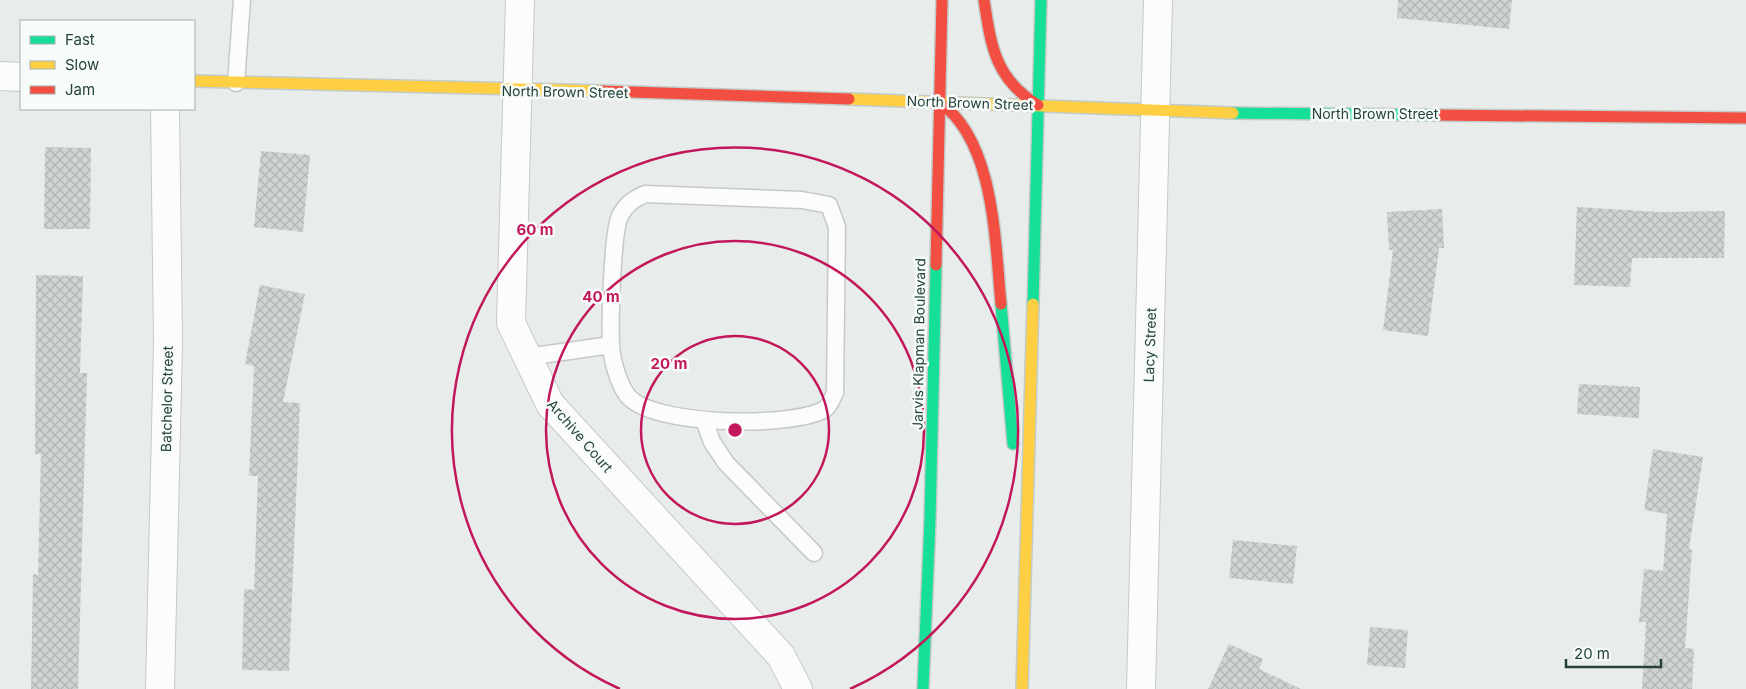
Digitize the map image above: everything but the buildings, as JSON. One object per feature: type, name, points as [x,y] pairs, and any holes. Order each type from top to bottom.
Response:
[{"type":"main road","name":"Jarvis Klapman Boulevard","points":[[923,689],[930,520],[942,0]]},
{"type":"main road","points":[[984,0],[990,39],[1004,77],[1024,98],[1038,105]]},
{"type":"main road","points":[[1022,689],[1041,0]]},
{"type":"main road","name":"North Brown Street","points":[[195,81],[1038,105],[1251,114],[1746,118]]},
{"type":"main road","points":[[939,102],[951,110],[971,136],[984,170],[995,239],[1015,458]]},
{"type":"main road","points":[[1016,478],[1025,575]]},
{"type":"street","points":[[518,91],[520,0]]},
{"type":"street","name":"Lacy Street","points":[[1141,689],[1158,0]]},
{"type":"street","points":[[0,76],[20,77]]},
{"type":"street","name":"Archive Court","points":[[518,91],[511,324],[550,404],[781,656],[798,689]]},
{"type":"street","name":"Batchelor Street","points":[[160,689],[168,342],[165,110]]},
{"type":"lane","points":[[236,83],[242,0]]},
{"type":"lane","points":[[645,194],[811,202],[829,205],[837,228],[835,393],[827,408],[809,416],[781,420],[704,420],[669,416],[647,410],[628,396],[617,374],[611,345],[615,237],[620,217],[632,200],[645,194]]},
{"type":"lane","points":[[527,357],[611,345]]},
{"type":"lane","points":[[704,420],[712,442],[726,463],[814,553]]},
{"type":"traffic: fast","points":[[1033,304],[1041,0]]},
{"type":"traffic: fast","points":[[1233,113],[1433,115]]},
{"type":"traffic: fast","points":[[923,689],[930,520],[936,265]]},
{"type":"traffic: fast","points":[[1001,304],[1013,444]]},
{"type":"traffic: slow","points":[[195,81],[600,91]]},
{"type":"traffic: slow","points":[[849,99],[1233,113]]},
{"type":"traffic: slow","points":[[1022,689],[1033,304]]},
{"type":"traffic: jam","points":[[936,265],[942,0]]},
{"type":"traffic: jam","points":[[984,0],[989,32],[997,60],[1012,84],[1038,105]]},
{"type":"traffic: jam","points":[[600,91],[849,99]]},
{"type":"traffic: jam","points":[[939,102],[957,119],[971,141],[982,167],[994,223],[1001,304]]},
{"type":"traffic: jam","points":[[1433,115],[1746,118]]}]
